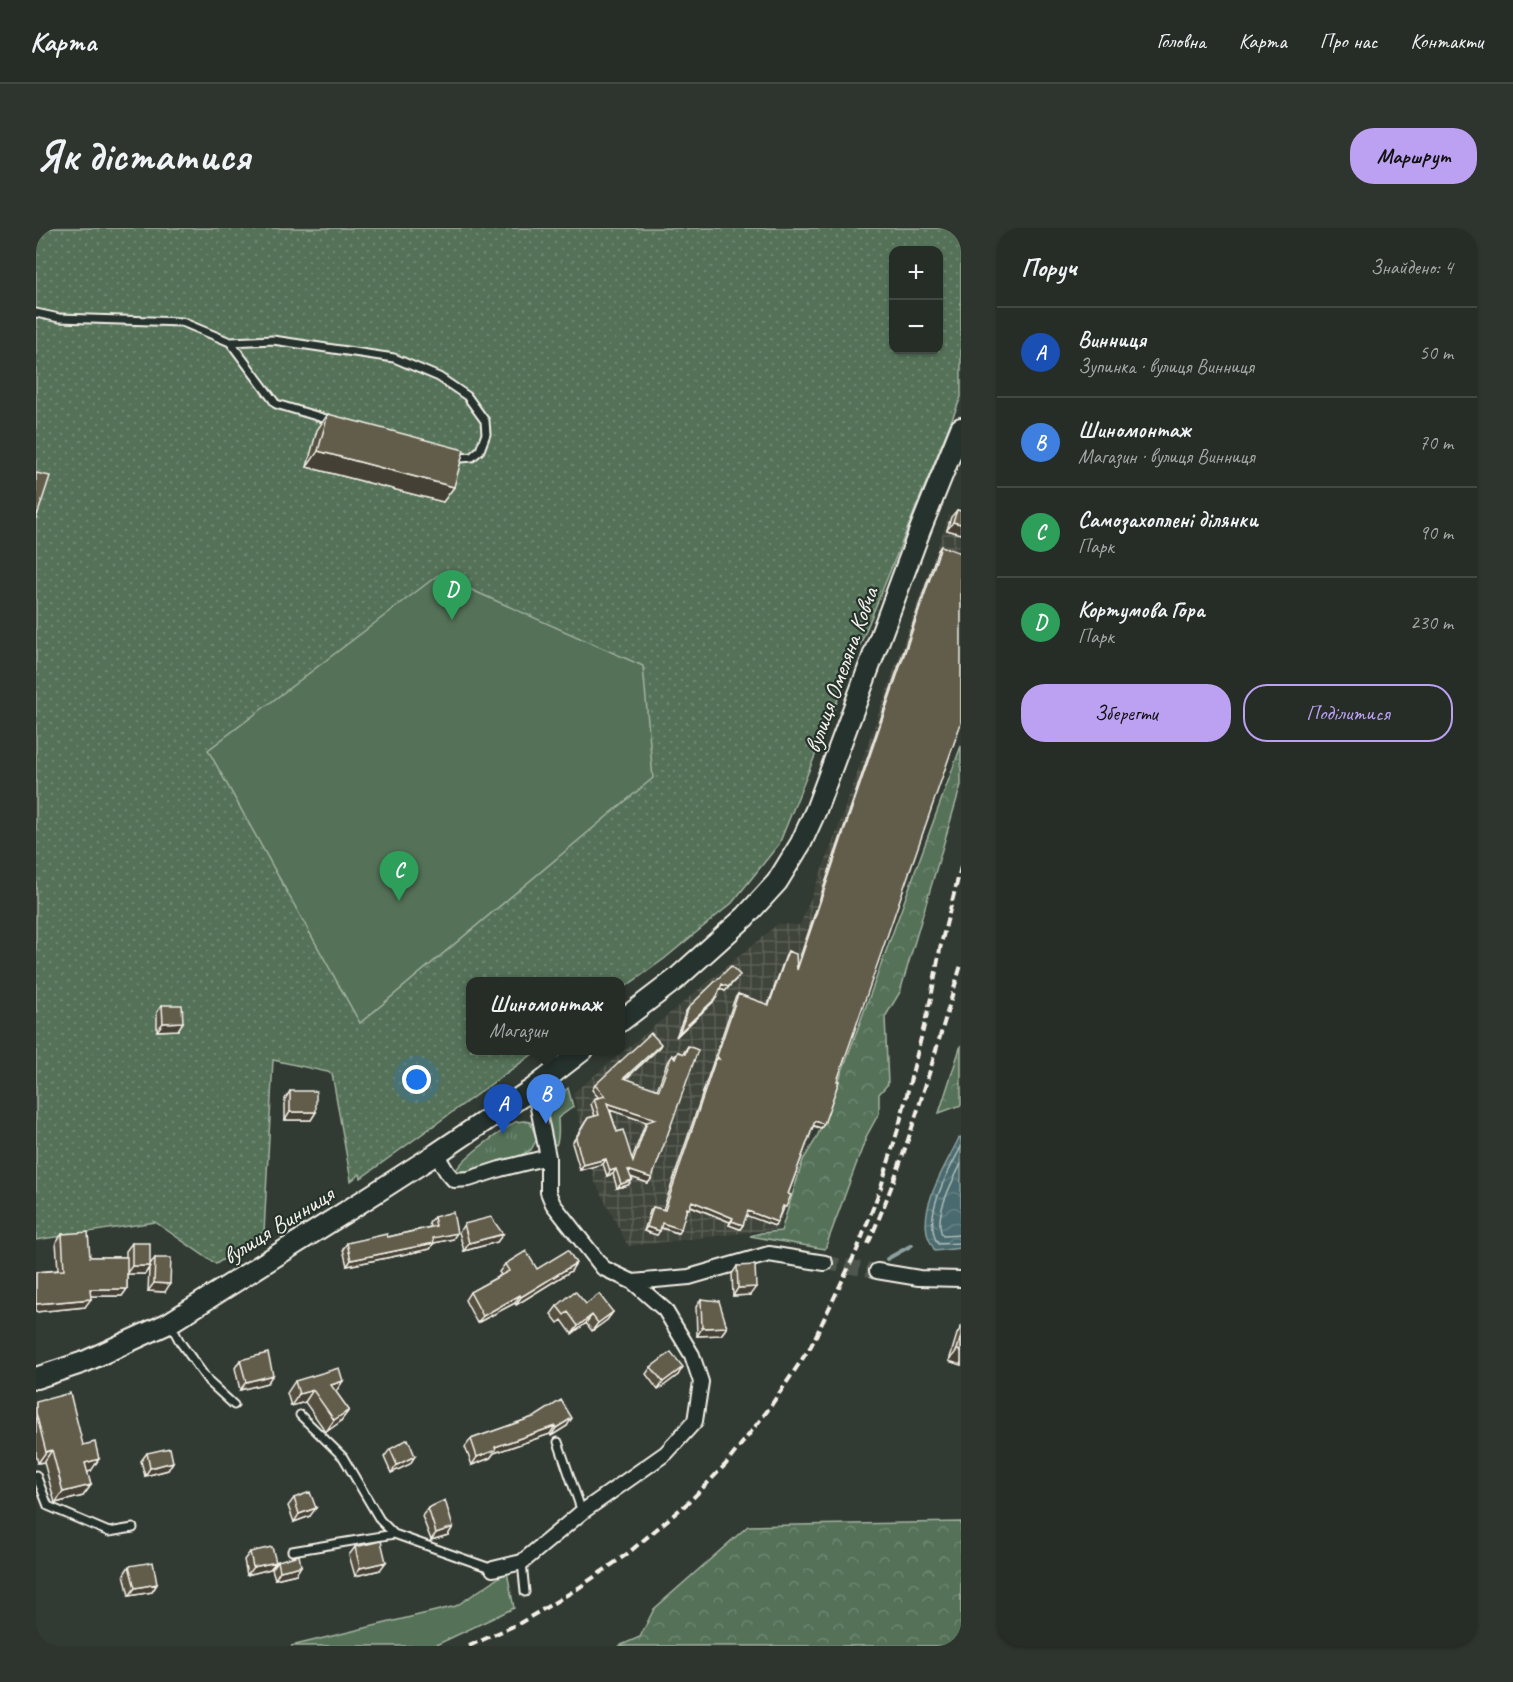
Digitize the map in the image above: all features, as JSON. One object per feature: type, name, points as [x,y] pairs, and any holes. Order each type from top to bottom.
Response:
[{"type":"main road","name":"вулиця Омеляна Ковча","points":[[625,1018],[676,979],[746,916],[777,882],[801,843],[816,810],[920,530],[961,428]]},
{"type":"main road","name":"вулиця Винниця","points":[[36,1378],[84,1362],[169,1323],[436,1154],[534,1088],[577,1055]]},
{"type":"street","points":[[493,1569],[522,1562],[582,1512],[666,1453],[695,1421],[701,1382],[692,1355],[665,1310],[633,1282],[603,1268],[552,1204],[548,1192],[551,1157],[534,1088]]},
{"type":"street","points":[[436,1154],[454,1180],[469,1179],[551,1157]]},
{"type":"street","points":[[633,1282],[689,1277],[769,1254],[825,1263]]},
{"type":"street","points":[[877,1271],[919,1278],[961,1279]]},
{"type":"lane","points":[[36,313],[59,318],[182,322],[230,342],[273,340],[394,358],[439,377],[467,396],[485,421],[486,435],[480,450],[472,457],[461,458],[450,455]]},
{"type":"lane","points":[[230,342],[276,404],[341,423]]},
{"type":"lane","points":[[169,1323],[209,1382],[234,1405]]},
{"type":"lane","points":[[300,1415],[343,1457],[380,1520],[394,1534],[493,1569]]},
{"type":"lane","points":[[558,1442],[582,1512]]},
{"type":"lane","points":[[36,1475],[48,1506],[109,1532],[133,1528]]},
{"type":"lane","points":[[292,1551],[394,1534]]},
{"type":"lane","points":[[522,1562],[525,1593]]},
{"type":"shaded area","points":[[949,515],[961,519],[961,722],[831,1081],[840,1085],[822,1132],[814,1129],[778,1229],[628,1246],[595,1182],[573,1093],[619,1055],[625,1055],[625,1050],[778,924],[800,925],[834,839]]},
{"type":"green space","points":[[36,228],[961,228],[961,397],[779,844],[732,903],[664,959],[625,987],[625,977],[466,977],[466,1055],[531,1055],[361,1178],[360,1174],[351,1181],[332,1073],[273,1060],[264,1232],[216,1264],[155,1222],[36,1240]]},
{"type":"green space","points":[[438,575],[643,666],[653,778],[360,1023],[208,750]]},
{"type":"green space","points":[[961,746],[961,785],[900,992],[885,1017],[888,1084],[879,1094],[879,1113],[867,1135],[825,1249],[750,1236],[781,1231],[803,1160],[816,1139],[831,1104]]},
{"type":"green space","points":[[961,1045],[961,1105],[939,1113]]},
{"type":"green space","points":[[568,1088],[573,1107],[558,1118],[556,1145],[549,1133],[547,1105]]},
{"type":"green space","points":[[515,1122],[530,1122],[537,1139],[531,1150],[503,1164],[462,1176],[455,1172],[482,1145]]},
{"type":"green space","points":[[961,1522],[961,1646],[619,1646],[640,1637],[654,1609],[748,1526]]},
{"type":"green space","points":[[507,1572],[514,1608],[434,1646],[291,1646],[456,1606]]},
{"type":"water","points":[[961,1137],[961,1248],[935,1251],[927,1233],[928,1209],[936,1184]]},
{"type":"building","points":[[328,414],[464,450],[454,487],[318,451]]},
{"type":"building","points":[[36,473],[50,476],[36,519]]},
{"type":"building","points":[[957,510],[961,511],[961,524],[953,522]]},
{"type":"building","points":[[941,546],[961,553],[961,723],[824,1124],[815,1121],[788,1194],[791,1195],[786,1207],[783,1206],[777,1222],[748,1211],[743,1225],[732,1221],[733,1218],[692,1201],[689,1209],[687,1208],[681,1229],[662,1223],[660,1231],[647,1227],[653,1207],[665,1210],[716,1058],[719,1059],[717,1056],[738,994],[769,1005],[788,951],[796,954],[797,970]]},
{"type":"building","points":[[731,966],[740,975],[728,987],[722,984],[717,997],[679,1033],[689,1007]]},
{"type":"building","points":[[162,1005],[182,1005],[183,1022],[163,1023]]},
{"type":"building","points":[[651,1033],[661,1044],[624,1078],[659,1090],[672,1055],[675,1059],[678,1052],[685,1054],[688,1046],[698,1050],[652,1178],[628,1170],[632,1180],[621,1184],[616,1169],[610,1171],[606,1159],[583,1165],[576,1138],[588,1118],[599,1115],[594,1099],[605,1096],[595,1085]],"holes":[[[607,1103],[656,1119],[647,1122],[633,1162],[623,1130],[617,1132]]]},
{"type":"building","points":[[290,1091],[316,1091],[316,1112],[290,1112]]},
{"type":"building","points":[[453,1212],[457,1233],[433,1238],[434,1243],[351,1260],[347,1243],[436,1226],[434,1217]]},
{"type":"building","points":[[491,1217],[503,1234],[469,1243],[464,1224]]},
{"type":"building","points":[[88,1232],[90,1257],[127,1257],[127,1289],[90,1289],[91,1299],[36,1304],[36,1272],[64,1270],[62,1234]]},
{"type":"building","points":[[132,1243],[150,1243],[150,1266],[132,1266]]},
{"type":"building","points":[[568,1250],[576,1263],[521,1297],[520,1295],[483,1316],[470,1292],[509,1271],[505,1264],[526,1251],[537,1269]]},
{"type":"building","points":[[155,1258],[171,1258],[170,1284],[154,1283]]},
{"type":"building","points":[[755,1265],[756,1287],[738,1288],[737,1266]]},
{"type":"building","points":[[575,1291],[586,1304],[599,1294],[613,1312],[598,1323],[592,1315],[578,1326],[568,1312],[564,1315],[557,1306]]},
{"type":"building","points":[[701,1299],[719,1301],[727,1327],[702,1328]]},
{"type":"building","points":[[961,1336],[961,1351],[957,1350]]},
{"type":"building","points":[[671,1352],[683,1367],[663,1382],[651,1367]]},
{"type":"building","points":[[268,1353],[273,1375],[246,1382],[240,1360]]},
{"type":"building","points":[[339,1368],[343,1381],[331,1385],[349,1410],[334,1420],[313,1390],[299,1394],[295,1381]]},
{"type":"building","points":[[70,1393],[83,1445],[95,1442],[99,1459],[85,1463],[91,1485],[63,1492],[52,1450],[46,1452],[36,1413],[36,1402]]},
{"type":"building","points":[[561,1400],[572,1418],[556,1428],[555,1426],[495,1447],[496,1450],[477,1457],[471,1439],[536,1416]]},
{"type":"building","points":[[408,1439],[415,1456],[397,1465],[390,1449]]},
{"type":"building","points":[[170,1448],[173,1462],[150,1468],[147,1453]]},
{"type":"building","points":[[310,1492],[316,1508],[299,1514],[294,1498]]},
{"type":"building","points":[[445,1500],[453,1527],[436,1533],[428,1508]]},
{"type":"building","points":[[381,1541],[386,1562],[360,1568],[355,1547]]},
{"type":"building","points":[[272,1547],[276,1562],[253,1567],[250,1552]]},
{"type":"building","points":[[299,1555],[301,1566],[280,1571],[278,1561]]},
{"type":"building","points":[[153,1562],[157,1584],[135,1588],[129,1566]]},
{"type":"waterway","points":[[887,1259],[912,1245]]},
{"type":"tunnel","points":[[825,1263],[877,1271]]},
{"type":"railway","points":[[469,1646],[520,1623],[577,1589],[627,1554],[690,1501],[726,1464],[768,1410],[811,1346],[857,1250],[881,1187],[899,1126],[961,867]]},
{"type":"railway","points":[[868,1244],[908,1141],[961,965]]},
{"type":"place","name":"Кортумова Гора","points":[[452,620]]},
{"type":"place","name":"Самозахоплені ділянки","points":[[399,901]]},
{"type":"place","name":"Шиномонтаж","points":[[546,1124]]},
{"type":"place","name":"Винниця","points":[[503,1134]]}]
